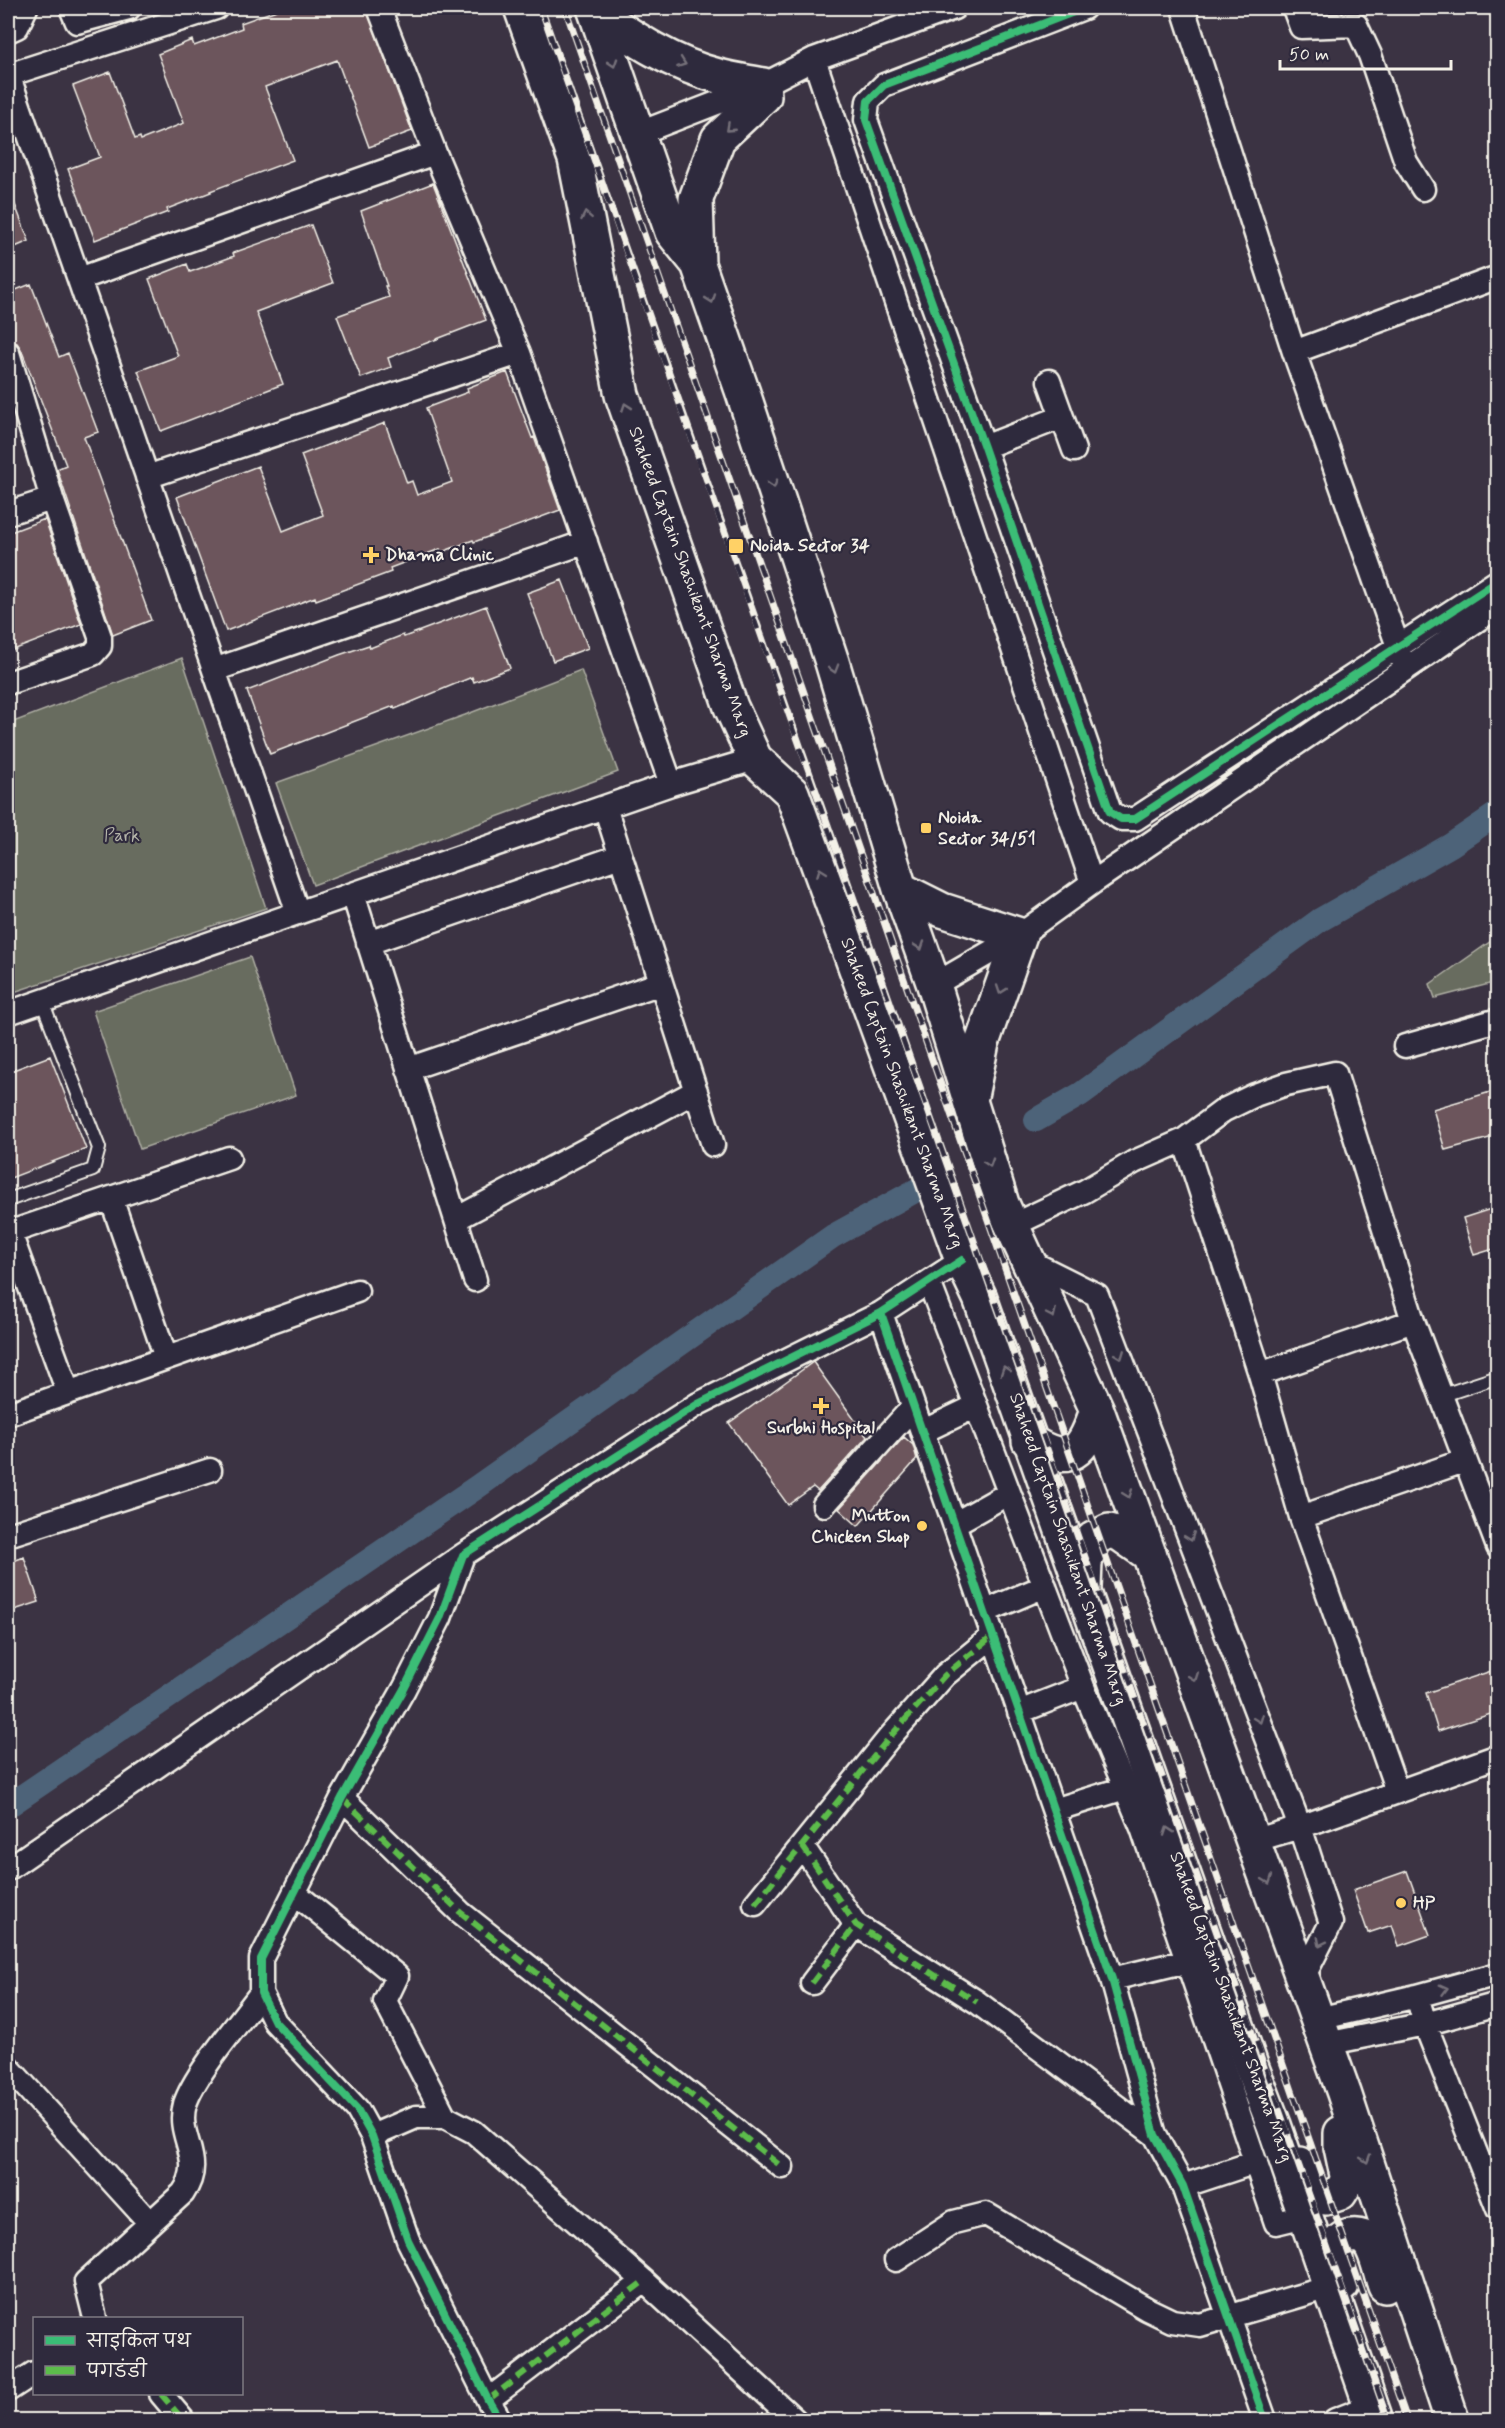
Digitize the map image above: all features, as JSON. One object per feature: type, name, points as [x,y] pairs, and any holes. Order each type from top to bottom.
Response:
[{"type":"main road","name":"Shaheed Captain Shashikant Sharma Marg","points":[[521,8],[575,159],[622,395],[731,707],[755,759],[792,793],[962,1260],[980,1298],[1371,2405]]},
{"type":"main road","points":[[595,10],[633,39],[674,61],[718,76],[763,85],[764,96],[718,139],[696,199],[698,264],[832,662],[900,890],[1007,1215],[1097,1410],[1344,2093],[1452,2421]]},
{"type":"main road","points":[[595,10],[672,232],[698,264]]},
{"type":"main road","points":[[900,890],[942,910],[1020,935],[982,1043],[973,1110]]},
{"type":"main road","points":[[1029,1441],[1048,1453],[1061,1456],[1073,1453],[1090,1432],[1097,1410]]},
{"type":"main road","points":[[1084,1592],[1085,1562],[1093,1539],[1108,1531],[1119,1534],[1150,1555]]},
{"type":"main road","points":[[1274,2125],[1298,2158],[1311,2192],[1325,2198],[1333,2197],[1345,2187],[1348,2180],[1341,2148],[1344,2093]]},
{"type":"main road","points":[[1371,2405],[1356,2336],[1335,2258],[1335,2250],[1339,2242],[1346,2237],[1354,2235],[1362,2237],[1373,2250],[1398,2326],[1409,2347],[1436,2373]]},
{"type":"street","points":[[8,31],[17,27],[26,8]]},
{"type":"street","points":[[70,8],[77,22],[129,8]]},
{"type":"street","points":[[216,8],[8,75],[298,913]]},
{"type":"street","points":[[379,8],[435,153],[519,353],[671,784]]},
{"type":"street","points":[[637,134],[763,85],[814,59],[954,8]]},
{"type":"street","points":[[1084,8],[884,85],[868,101],[866,120],[984,447],[1110,812],[1121,819],[1136,819],[1497,581]]},
{"type":"street","points":[[1183,8],[1294,352],[1406,669]]},
{"type":"street","points":[[1294,8],[1301,27],[1356,25],[1370,55],[1406,162],[1423,189]]},
{"type":"street","points":[[814,59],[1092,883]]},
{"type":"street","points":[[79,279],[435,153]]},
{"type":"street","points":[[1294,352],[1497,277]]},
{"type":"street","points":[[147,477],[519,353]]},
{"type":"street","points":[[8,354],[52,499],[100,637],[100,646],[93,654],[8,683]]},
{"type":"street","points":[[1048,381],[1074,450]]},
{"type":"street","points":[[984,447],[1062,417]]},
{"type":"street","points":[[8,513],[52,499]]},
{"type":"street","points":[[214,670],[586,542]]},
{"type":"street","points":[[933,985],[1020,935],[1092,883],[1497,606]]},
{"type":"street","points":[[8,1013],[671,784],[755,759]]},
{"type":"street","points":[[605,807],[713,1145]]},
{"type":"street","points":[[368,943],[620,856]]},
{"type":"street","points":[[353,894],[476,1280]]},
{"type":"street","points":[[408,1069],[661,983]]},
{"type":"street","points":[[1405,1046],[1497,1020]]},
{"type":"street","points":[[1007,1215],[1085,1191],[1134,1162],[1184,1140],[1224,1110],[1255,1095],[1286,1084],[1335,1073],[1413,1321],[1497,1547]]},
{"type":"street","points":[[456,1219],[696,1091]]},
{"type":"street","points":[[1184,1140],[1260,1374],[1301,1517],[1397,1791]]},
{"type":"street","points":[[68,1392],[9,1233],[229,1158]]},
{"type":"street","points":[[111,1198],[166,1358]]},
{"type":"street","points":[[8,1869],[463,1555],[698,1404],[881,1313],[962,1260]]},
{"type":"street","points":[[1027,1260],[1097,1295],[1300,1827],[1330,1923],[1303,1978]]},
{"type":"street","points":[[929,1281],[1083,1687],[1142,1828],[1276,2223],[1305,2216]]},
{"type":"street","points":[[8,1414],[357,1291]]},
{"type":"street","points":[[881,1313],[1112,1978],[1155,2135],[1184,2186],[1265,2421]]},
{"type":"street","points":[[1260,1374],[1413,1321]]},
{"type":"street","points":[[922,1432],[976,1406]]},
{"type":"street","points":[[824,1505],[913,1407]]},
{"type":"street","points":[[1301,1517],[1464,1461]]},
{"type":"street","points":[[8,1535],[210,1470]]},
{"type":"street","points":[[954,1524],[1009,1493]]},
{"type":"street","points":[[463,1555],[440,1618],[404,1689],[342,1798],[261,1959],[261,1994],[275,2022],[357,2109],[372,2136],[408,2240],[500,2421]]},
{"type":"street","points":[[984,1612],[1045,1586]]},
{"type":"street","points":[[755,1904],[889,1738],[945,1674],[993,1636]]},
{"type":"street","points":[[1019,1712],[1083,1687]]},
{"type":"street","points":[[1253,1841],[1300,1827],[1497,1756]]},
{"type":"street","points":[[1054,1810],[1125,1788]]},
{"type":"street","points":[[342,1798],[460,1912],[782,2167]]},
{"type":"street","points":[[803,1847],[856,1924],[977,2002],[1155,2135]]},
{"type":"street","points":[[295,1893],[398,1976],[385,2001],[445,2117]]},
{"type":"street","points":[[812,1983],[856,1924]]},
{"type":"street","points":[[1112,1978],[1187,1961]]},
{"type":"street","points":[[1322,2031],[1417,1996],[1497,1974]]},
{"type":"street","points":[[94,2317],[86,2283],[183,2193],[192,2180],[193,2164],[185,2130],[184,2106],[195,2083],[261,1994]]},
{"type":"street","points":[[1417,1996],[1425,2024],[1497,2209]]},
{"type":"street","points":[[1322,2031],[1425,2024],[1497,2004]]},
{"type":"street","points":[[8,2067],[150,2223]]},
{"type":"street","points":[[372,2136],[416,2117],[445,2117],[474,2132],[644,2281],[795,2421]]},
{"type":"street","points":[[1184,2186],[1256,2162]]},
{"type":"street","points":[[896,2260],[954,2222],[986,2214],[1137,2304],[1172,2321],[1200,2325],[1330,2288]]},
{"type":"street","points":[[488,2400],[644,2281]]},
{"type":"street","points":[[8,2390],[33,2374]]},
{"type":"street","points":[[162,2395],[183,2421]]},
{"type":"street","points":[[1335,2421],[1371,2405]]},
{"type":"lane","points":[[8,1200],[93,1170],[99,1148],[42,1001]]},
{"type":"lane","points":[[1440,1396],[1497,1377]]},
{"type":"green space","name":"Park","points":[[182,658],[266,908],[8,994],[8,724]]},
{"type":"green space","points":[[581,670],[618,772],[313,885],[276,783],[465,715]]},
{"type":"green space","points":[[1497,937],[1497,982],[1435,998],[1430,984]]},
{"type":"green space","points":[[250,957],[296,1095],[140,1149],[93,1011]]},
{"type":"building","points":[[282,8],[366,8],[412,131],[369,147],[337,60],[265,87],[293,160],[210,191],[167,209],[168,212],[95,240],[68,169],[100,157],[73,86],[110,72],[135,139],[140,137],[141,140],[184,123],[158,54],[192,40],[194,46],[242,28],[241,23]]},
{"type":"building","points":[[433,183],[486,320],[388,358],[391,367],[361,378],[337,316],[389,297],[361,211]]},
{"type":"building","points":[[8,190],[29,241],[8,250]]},
{"type":"building","points":[[311,225],[333,283],[256,312],[283,384],[161,431],[138,371],[178,356],[149,279],[187,264],[190,272],[234,256],[233,253]]},
{"type":"building","points":[[31,284],[59,357],[68,353],[98,432],[84,437],[151,620],[113,635],[57,469],[66,465],[21,349],[17,343],[8,340],[8,293]]},
{"type":"building","points":[[507,372],[532,438],[534,437],[560,510],[474,542],[473,540],[442,552],[440,549],[390,568],[391,572],[316,600],[315,597],[226,631],[177,497],[258,466],[283,531],[323,515],[301,455],[385,423],[407,483],[412,481],[417,495],[452,482],[426,408],[468,392],[467,388]]},
{"type":"building","points":[[45,519],[81,624],[8,652],[8,533]]},
{"type":"building","points":[[562,580],[588,648],[553,661],[527,593]]},
{"type":"building","points":[[486,606],[510,668],[474,682],[472,677],[395,709],[394,706],[270,754],[247,691],[339,655],[369,645],[370,648],[403,635],[404,637]]},
{"type":"building","points":[[50,1056],[86,1149],[8,1179],[8,1072]]},
{"type":"building","points":[[1497,1090],[1497,1136],[1445,1150],[1433,1109]]},
{"type":"building","points":[[1497,1207],[1497,1248],[1474,1255],[1463,1218]]},
{"type":"building","points":[[813,1362],[867,1437],[818,1491],[813,1487],[788,1505],[729,1423]]},
{"type":"building","points":[[904,1437],[913,1445],[917,1459],[858,1526],[839,1509]]},
{"type":"building","points":[[24,1557],[39,1602],[8,1612],[8,1563]]},
{"type":"building","points":[[1497,1669],[1497,1712],[1438,1731],[1426,1693]]},
{"type":"building","points":[[1407,1871],[1430,1935],[1399,1946],[1392,1925],[1368,1933],[1353,1890]]},
{"type":"waterway","points":[[1036,1120],[1081,1094],[1320,920],[1451,845],[1498,813]]},
{"type":"waterway","points":[[8,1806],[477,1487],[833,1236],[933,1181]]},
{"type":"railway","points":[[541,8],[1388,2420]]},
{"type":"railway","points":[[565,8],[1407,2420]]},
{"type":"marked path","points":[[755,1904],[889,1738],[945,1675],[993,1636]]},
{"type":"marked path","points":[[342,1798],[460,1912],[782,2167]]},
{"type":"marked path","points":[[803,1847],[856,1925],[977,2002]]},
{"type":"marked path","points":[[812,1983],[856,1925]]},
{"type":"marked path","points":[[488,2400],[644,2281]]},
{"type":"marked path","points":[[162,2395],[183,2420]]},
{"type":"cycle path","points":[[1084,8],[884,85],[868,101],[866,120],[984,447],[1110,812],[1121,819],[1135,819],[1498,581]]},
{"type":"cycle path","points":[[500,2420],[408,2240],[372,2136],[357,2109],[275,2022],[261,1993],[261,1959],[342,1798],[404,1689],[440,1618],[463,1555],[698,1404],[881,1313],[962,1260]]},
{"type":"cycle path","points":[[881,1313],[1112,1979],[1155,2135],[1183,2186],[1265,2420]]},
{"type":"place","name":"Noida Sector 34","points":[[736,546]]},
{"type":"place","name":"Dhama Clinic","points":[[371,555]]},
{"type":"place","name":"Noida Sector 34/51","points":[[926,828]]},
{"type":"place","name":"Surbhi Hospital","points":[[821,1406]]},
{"type":"place","name":"Mutton Chicken Shop","points":[[922,1526]]},
{"type":"place","name":"HP","points":[[1401,1903]]}]
